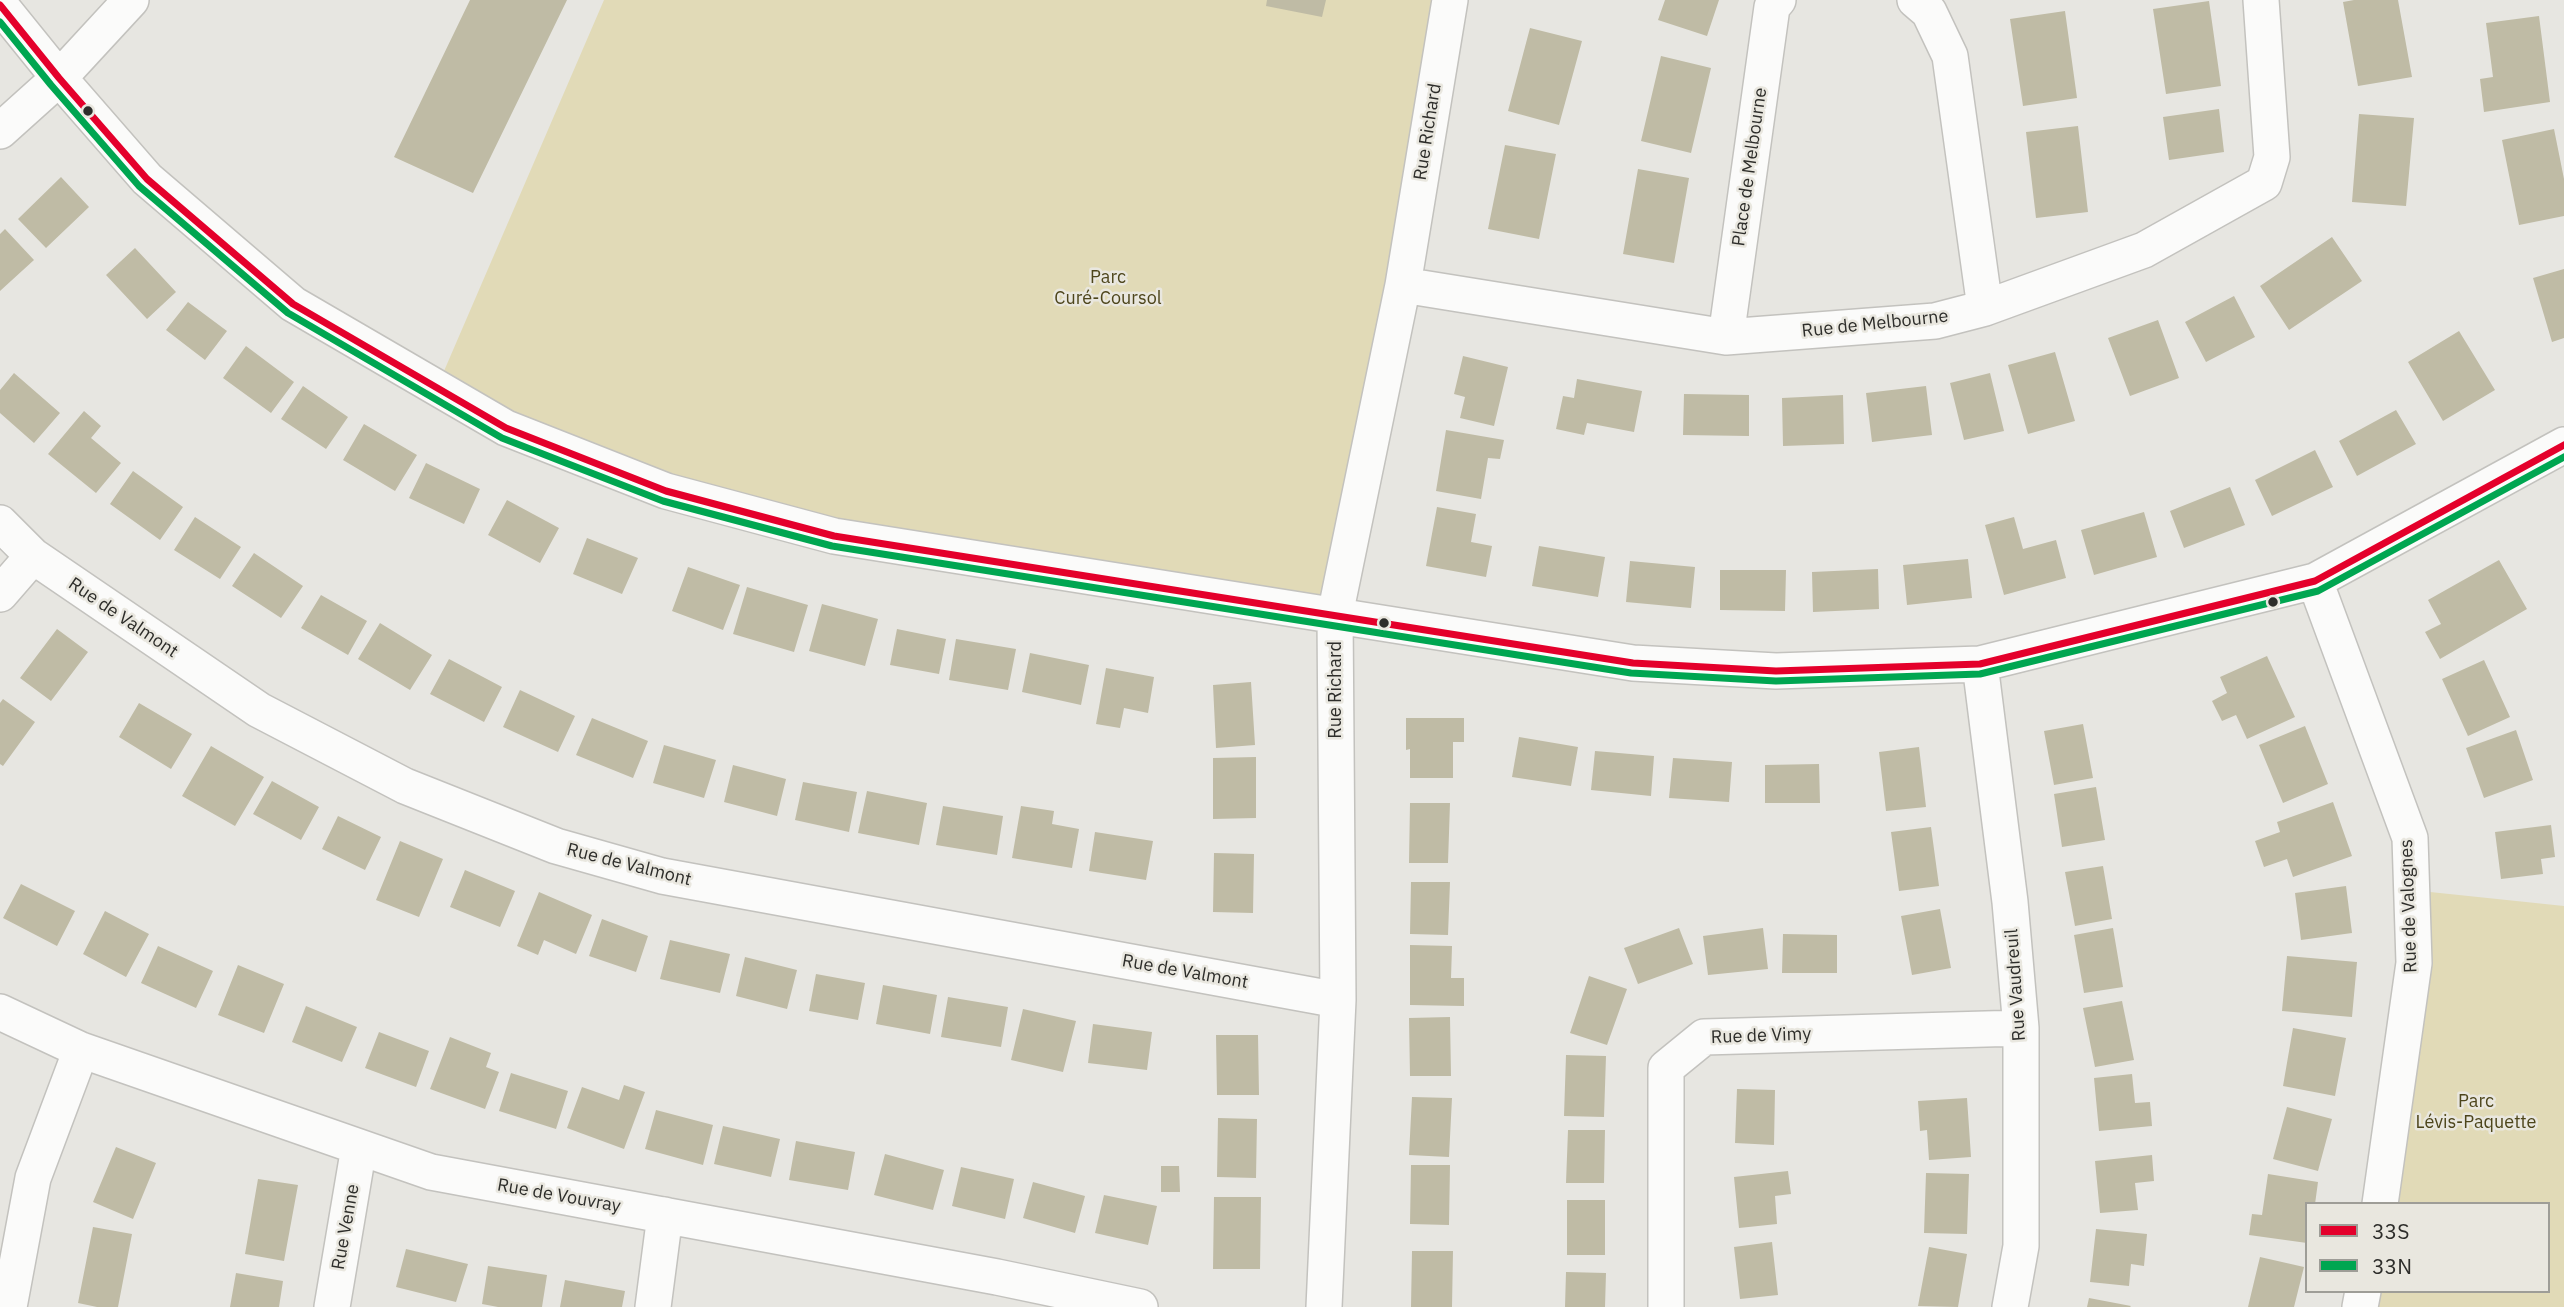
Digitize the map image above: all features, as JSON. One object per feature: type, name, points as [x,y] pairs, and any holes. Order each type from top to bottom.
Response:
[{"type":"street","points":[[0,131],[59,78],[131,0]]},
{"type":"street","name":"Rue Richard","points":[[1324,1307],[1338,1000],[1335,615],[1403,285],[1450,0]]},
{"type":"street","name":"Place de Melbourne","points":[[1726,337],[1772,7],[1778,0]]},
{"type":"street","points":[[1915,0],[1929,12],[1950,56],[1985,308]]},
{"type":"street","name":"Rue de Melbourne","points":[[1403,285],[1726,337],[1935,321],[1985,308],[2144,250],[2264,183],[2272,157],[2261,0]]},
{"type":"street","points":[[0,5],[147,179],[293,304],[506,428],[666,491],[834,536],[1633,663],[1776,671],[1980,664],[2315,581],[2564,445]]},
{"type":"street","name":"Rue de Valmont","points":[[0,523],[33,556],[259,710],[405,786],[556,846],[662,876],[1338,1000]]},
{"type":"street","points":[[0,594],[33,556]]},
{"type":"street","name":"Rue de Valognes","points":[[2315,581],[2410,838],[2414,963],[2380,1202]]},
{"type":"street","name":"Rue Vaudreuil","points":[[1980,664],[2010,902],[2021,1028],[2021,1246],[2010,1307]]},
{"type":"street","name":"Rue de Vouvray","points":[[0,1012],[81,1050],[431,1172],[665,1215],[995,1292],[1140,1307]]},
{"type":"street","name":"Rue de Vimy","points":[[1666,1307],[1666,1068],[1704,1037],[2021,1028]]},
{"type":"street","points":[[9,1307],[33,1178],[81,1050]]},
{"type":"street","name":"Rue Venne","points":[[332,1307],[359,1147]]},
{"type":"street","points":[[653,1307],[665,1215]]},
{"type":"green space","name":"Parc Curé-Coursol","points":[[604,0],[1450,0],[1335,615],[834,536],[506,428],[444,371]]},
{"type":"green space","name":"Parc Lévis-Paquette","points":[[2411,890],[2564,906],[2564,1307],[2351,1307],[2354,1293],[2550,1293],[2550,1202],[2370,1202]]},
{"type":"building","points":[[470,0],[567,0],[473,193],[394,157]]},
{"type":"building","points":[[1267,0],[1326,0],[1322,17],[1266,6]]},
{"type":"building","points":[[1665,0],[1719,0],[1707,36],[1658,20]]},
{"type":"building","points":[[2398,0],[2412,77],[2358,86],[2343,2]]},
{"type":"building","points":[[2209,1],[2221,86],[2166,94],[2153,9]]},
{"type":"building","points":[[2065,11],[2077,98],[2023,106],[2010,19]]},
{"type":"building","points":[[2539,16],[2550,102],[2484,112],[2480,79],[2493,77],[2486,23]]},
{"type":"building","points":[[1530,28],[1582,41],[1559,125],[1508,111]]},
{"type":"building","points":[[1661,56],[1711,68],[1691,153],[1641,141]]},
{"type":"building","points":[[2219,109],[2224,152],[2169,160],[2163,117]]},
{"type":"building","points":[[2359,114],[2414,118],[2406,206],[2352,202]]},
{"type":"building","points":[[2078,126],[2088,212],[2036,218],[2026,132]]},
{"type":"building","points":[[2554,129],[2564,179],[2564,216],[2519,225],[2502,140]]},
{"type":"building","points":[[1505,145],[1556,154],[1539,239],[1488,229]]},
{"type":"building","points":[[1638,169],[1689,178],[1674,263],[1623,254]]},
{"type":"building","points":[[61,177],[89,207],[46,248],[18,219]]},
{"type":"building","points":[[5,229],[34,260],[0,291],[0,234]]},
{"type":"building","points":[[2332,237],[2362,281],[2289,330],[2260,286]]},
{"type":"building","points":[[135,248],[176,292],[147,319],[106,275]]},
{"type":"building","points":[[2564,269],[2564,338],[2552,342],[2533,278]]},
{"type":"building","points":[[2234,296],[2255,337],[2206,362],[2185,322]]},
{"type":"building","points":[[188,302],[227,331],[205,360],[166,330]]},
{"type":"building","points":[[2158,320],[2179,378],[2130,396],[2108,338]]},
{"type":"building","points":[[2459,331],[2495,390],[2443,421],[2408,362]]},
{"type":"building","points":[[246,346],[294,382],[271,413],[223,378]]},
{"type":"building","points":[[2055,352],[2075,421],[2028,434],[2008,365]]},
{"type":"building","points":[[1463,356],[1508,367],[1494,426],[1460,418],[1465,397],[1454,394]]},
{"type":"building","points":[[14,373],[60,413],[34,443],[0,413],[0,390]]},
{"type":"building","points":[[1990,373],[2004,431],[1964,440],[1950,383]]},
{"type":"building","points":[[1577,379],[1642,391],[1634,432],[1587,423],[1584,435],[1556,429],[1563,396],[1574,398]]},
{"type":"building","points":[[303,386],[348,417],[326,449],[281,419]]},
{"type":"building","points":[[1926,386],[1932,435],[1872,442],[1866,393]]},
{"type":"building","points":[[1684,394],[1749,395],[1749,436],[1683,435]]},
{"type":"building","points":[[1843,395],[1844,444],[1783,446],[1782,398]]},
{"type":"building","points":[[2396,410],[2416,444],[2357,476],[2339,441]]},
{"type":"building","points":[[84,411],[101,426],[91,438],[121,463],[96,493],[48,454]]},
{"type":"building","points":[[364,424],[417,455],[395,491],[343,460]]},
{"type":"building","points":[[1446,430],[1504,440],[1500,459],[1488,458],[1481,499],[1436,491]]},
{"type":"building","points":[[2315,450],[2333,487],[2272,516],[2255,480]]},
{"type":"building","points":[[426,463],[480,489],[464,524],[409,498]]},
{"type":"building","points":[[133,471],[183,507],[160,540],[110,504]]},
{"type":"building","points":[[2230,487],[2245,525],[2184,548],[2170,511]]},
{"type":"building","points":[[507,500],[559,528],[540,563],[488,535]]},
{"type":"building","points":[[1437,507],[1476,514],[1471,542],[1492,546],[1486,577],[1426,566]]},
{"type":"building","points":[[2144,512],[2157,557],[2094,575],[2081,530]]},
{"type":"building","points":[[195,517],[241,547],[220,579],[174,550]]},
{"type":"building","points":[[2014,517],[2023,549],[2056,540],[2066,578],[2004,595],[1985,525]]},
{"type":"building","points":[[587,538],[638,558],[622,594],[573,574]]},
{"type":"building","points":[[1539,546],[1605,557],[1598,597],[1532,586]]},
{"type":"building","points":[[254,553],[303,586],[281,618],[232,586]]},
{"type":"building","points":[[1968,559],[1972,598],[1907,605],[1903,565]]},
{"type":"building","points":[[2499,560],[2527,609],[2440,659],[2425,632],[2441,624],[2428,600]]},
{"type":"building","points":[[1630,561],[1695,567],[1691,608],[1626,602]]},
{"type":"building","points":[[688,567],[740,585],[723,630],[672,611]]},
{"type":"building","points":[[1878,569],[1879,609],[1813,612],[1812,572]]},
{"type":"building","points":[[1720,570],[1786,570],[1785,611],[1720,610]]},
{"type":"building","points":[[747,587],[808,605],[794,652],[733,634]]},
{"type":"building","points":[[321,595],[367,621],[348,655],[301,628]]},
{"type":"building","points":[[822,604],[878,619],[865,666],[809,651]]},
{"type":"building","points":[[380,623],[432,655],[410,690],[358,659]]},
{"type":"building","points":[[57,629],[88,652],[51,701],[20,678]]},
{"type":"building","points":[[897,629],[946,639],[939,674],[890,665]]},
{"type":"building","points":[[956,639],[1016,649],[1008,690],[949,680]]},
{"type":"building","points":[[1030,653],[1089,665],[1081,705],[1022,692]]},
{"type":"building","points":[[2267,656],[2295,717],[2247,739],[2236,715],[2222,721],[2212,701],[2227,693],[2220,677]]},
{"type":"building","points":[[449,659],[502,687],[484,722],[430,694]]},
{"type":"building","points":[[2484,660],[2510,717],[2468,736],[2442,679]]},
{"type":"building","points":[[1106,668],[1154,677],[1148,713],[1124,708],[1120,728],[1096,724]]},
{"type":"building","points":[[1251,682],[1255,745],[1216,748],[1213,685]]},
{"type":"building","points":[[520,690],[575,716],[558,752],[503,727]]},
{"type":"building","points":[[3,699],[35,722],[3,766],[0,764],[0,703]]},
{"type":"building","points":[[139,703],[192,734],[171,769],[119,737]]},
{"type":"building","points":[[592,718],[648,741],[633,778],[576,755]]},
{"type":"building","points":[[1406,718],[1464,718],[1464,742],[1453,742],[1453,778],[1410,778],[1410,749],[1406,750]]},
{"type":"building","points":[[2083,724],[2093,778],[2054,785],[2044,731]]},
{"type":"building","points":[[2305,726],[2328,784],[2283,803],[2259,745]]},
{"type":"building","points":[[2516,730],[2533,780],[2484,798],[2466,748]]},
{"type":"building","points":[[1519,737],[1578,747],[1571,786],[1512,777]]},
{"type":"building","points":[[664,745],[716,760],[704,798],[653,783]]},
{"type":"building","points":[[211,746],[264,777],[235,826],[182,796]]},
{"type":"building","points":[[1919,747],[1926,807],[1886,811],[1879,752]]},
{"type":"building","points":[[1595,751],[1654,756],[1651,796],[1591,790]]},
{"type":"building","points":[[1256,757],[1256,818],[1213,819],[1213,758]]},
{"type":"building","points":[[1673,758],[1732,762],[1729,802],[1669,798]]},
{"type":"building","points":[[1819,764],[1820,803],[1765,803],[1765,765]]},
{"type":"building","points":[[733,765],[786,779],[777,816],[724,802]]},
{"type":"building","points":[[272,781],[319,807],[301,840],[253,814]]},
{"type":"building","points":[[803,782],[857,792],[849,832],[795,820]]},
{"type":"building","points":[[2096,787],[2105,840],[2062,847],[2054,794]]},
{"type":"building","points":[[867,791],[927,803],[919,845],[858,833]]},
{"type":"building","points":[[2333,802],[2352,856],[2293,877],[2287,859],[2264,867],[2255,841],[2280,832],[2277,822]]},
{"type":"building","points":[[1410,803],[1450,803],[1448,863],[1409,863]]},
{"type":"building","points":[[943,806],[1003,816],[997,855],[936,845]]},
{"type":"building","points":[[1021,806],[1054,811],[1052,824],[1079,829],[1072,868],[1012,858]]},
{"type":"building","points":[[338,816],[381,837],[365,870],[322,849]]},
{"type":"building","points":[[2551,825],[2555,857],[2541,859],[2543,874],[2501,879],[2495,832]]},
{"type":"building","points":[[1931,827],[1939,886],[1899,891],[1891,832]]},
{"type":"building","points":[[1095,832],[1153,841],[1146,880],[1089,871]]},
{"type":"building","points":[[400,841],[443,859],[419,917],[376,900]]},
{"type":"building","points":[[1214,853],[1254,854],[1253,913],[1213,912]]},
{"type":"building","points":[[2103,866],[2112,919],[2075,926],[2065,872]]},
{"type":"building","points":[[465,870],[515,891],[500,927],[450,907]]},
{"type":"building","points":[[1411,882],[1450,882],[1448,935],[1410,934]]},
{"type":"building","points":[[21,884],[75,911],[57,946],[3,918]]},
{"type":"building","points":[[2346,886],[2352,933],[2301,940],[2295,893]]},
{"type":"building","points":[[539,892],[592,915],[576,954],[544,940],[538,955],[517,946]]},
{"type":"building","points":[[1940,909],[1951,968],[1912,975],[1901,916]]},
{"type":"building","points":[[105,911],[149,934],[126,977],[83,954]]},
{"type":"building","points":[[602,919],[648,936],[636,972],[589,956]]},
{"type":"building","points":[[1679,928],[1693,964],[1638,984],[1624,948]]},
{"type":"building","points":[[1763,928],[1768,969],[1708,975],[1703,936]]},
{"type":"building","points":[[2113,928],[2123,987],[2084,993],[2074,935]]},
{"type":"building","points":[[1783,934],[1837,935],[1837,973],[1782,973]]},
{"type":"building","points":[[670,940],[730,954],[720,993],[660,979]]},
{"type":"building","points":[[1410,945],[1452,946],[1451,978],[1464,978],[1464,1006],[1410,1005]]},
{"type":"building","points":[[158,946],[213,971],[196,1008],[141,983]]},
{"type":"building","points":[[2287,956],[2357,962],[2352,1017],[2282,1011]]},
{"type":"building","points":[[745,957],[797,970],[787,1009],[736,996]]},
{"type":"building","points":[[238,965],[284,984],[264,1033],[218,1015]]},
{"type":"building","points":[[816,974],[865,983],[858,1020],[809,1011]]},
{"type":"building","points":[[1589,976],[1627,989],[1607,1045],[1570,1033]]},
{"type":"building","points":[[883,985],[937,995],[930,1034],[876,1024]]},
{"type":"building","points":[[948,997],[1008,1007],[1001,1047],[941,1037]]},
{"type":"building","points":[[2122,1001],[2134,1060],[2095,1067],[2083,1008]]},
{"type":"building","points":[[306,1006],[357,1027],[342,1062],[292,1042]]},
{"type":"building","points":[[1023,1009],[1076,1021],[1063,1072],[1011,1060]]},
{"type":"building","points":[[1450,1017],[1451,1076],[1410,1076],[1409,1018]]},
{"type":"building","points":[[1093,1024],[1152,1032],[1147,1070],[1088,1063]]},
{"type":"building","points":[[2293,1028],[2346,1038],[2335,1096],[2283,1086]]},
{"type":"building","points":[[379,1032],[429,1051],[416,1087],[365,1068]]},
{"type":"building","points":[[1216,1035],[1258,1035],[1259,1095],[1217,1095]]},
{"type":"building","points":[[450,1037],[491,1053],[486,1067],[499,1072],[485,1109],[430,1089]]},
{"type":"building","points":[[1566,1055],[1606,1056],[1604,1117],[1564,1116]]},
{"type":"building","points":[[511,1073],[568,1091],[556,1129],[499,1111]]},
{"type":"building","points":[[2132,1074],[2135,1103],[2150,1102],[2152,1126],[2099,1131],[2094,1078]]},
{"type":"building","points":[[624,1085],[645,1092],[624,1149],[567,1128],[582,1087],[619,1100]]},
{"type":"building","points":[[1737,1089],[1775,1090],[1774,1145],[1735,1143]]},
{"type":"building","points":[[1412,1097],[1452,1098],[1449,1157],[1409,1155]]},
{"type":"building","points":[[1967,1098],[1971,1157],[1929,1160],[1927,1130],[1920,1131],[1918,1101]]},
{"type":"building","points":[[2287,1107],[2332,1119],[2318,1171],[2273,1159]]},
{"type":"building","points":[[656,1110],[713,1125],[703,1165],[645,1149]]},
{"type":"building","points":[[1218,1118],[1257,1119],[1256,1178],[1217,1177]]},
{"type":"building","points":[[723,1126],[780,1139],[771,1177],[714,1164]]},
{"type":"building","points":[[1568,1130],[1605,1130],[1604,1183],[1566,1183]]},
{"type":"building","points":[[796,1141],[855,1152],[848,1190],[789,1180]]},
{"type":"building","points":[[116,1147],[156,1163],[133,1219],[93,1202]]},
{"type":"building","points":[[885,1154],[944,1170],[933,1210],[874,1195]]},
{"type":"building","points":[[2152,1155],[2154,1181],[2135,1183],[2138,1210],[2100,1213],[2095,1161]]},
{"type":"building","points":[[1411,1165],[1450,1165],[1449,1225],[1410,1224]]},
{"type":"building","points":[[1161,1166],[1179,1166],[1180,1192],[1161,1192]]},
{"type":"building","points":[[961,1167],[1014,1179],[1005,1219],[952,1206]]},
{"type":"building","points":[[1788,1171],[1791,1194],[1775,1196],[1777,1224],[1739,1228],[1734,1177]]},
{"type":"building","points":[[1926,1173],[1969,1174],[1967,1234],[1924,1233]]},
{"type":"building","points":[[2268,1174],[2318,1182],[2315,1202],[2305,1202],[2305,1243],[2249,1235],[2252,1214],[2262,1215]]},
{"type":"building","points":[[258,1179],[298,1185],[284,1261],[245,1254]]},
{"type":"building","points":[[1033,1182],[1085,1196],[1075,1233],[1023,1218]]},
{"type":"building","points":[[1104,1195],[1157,1206],[1148,1245],[1095,1233]]},
{"type":"building","points":[[1214,1197],[1261,1197],[1260,1269],[1213,1269]]},
{"type":"building","points":[[1567,1200],[1605,1200],[1605,1255],[1567,1255]]},
{"type":"building","points":[[93,1227],[132,1234],[118,1307],[78,1303]]},
{"type":"building","points":[[2096,1229],[2147,1234],[2144,1266],[2131,1264],[2129,1286],[2090,1282]]},
{"type":"building","points":[[1772,1242],[1778,1295],[1740,1299],[1734,1247]]},
{"type":"building","points":[[1929,1247],[1967,1254],[1958,1307],[1918,1306]]},
{"type":"building","points":[[406,1249],[468,1264],[456,1302],[396,1287]]},
{"type":"building","points":[[1412,1251],[1453,1251],[1452,1307],[1411,1307]]},
{"type":"building","points":[[2260,1257],[2304,1267],[2294,1307],[2248,1307]]},
{"type":"building","points":[[488,1266],[547,1275],[542,1307],[498,1307],[482,1304]]},
{"type":"building","points":[[1566,1272],[1606,1273],[1605,1307],[1565,1307]]},
{"type":"building","points":[[236,1273],[283,1281],[279,1307],[230,1307]]},
{"type":"building","points":[[565,1280],[625,1291],[622,1307],[560,1307]]},
{"type":"building","points":[[2089,1298],[2131,1306],[2087,1307]]},
{"type":"transit line","name":"33S","points":[[0,5],[147,179],[293,304],[506,428],[666,491],[834,536],[1633,663],[1776,671],[1980,664],[2315,581],[2564,445]]},
{"type":"transit line","name":"33N","points":[[0,22],[139,186],[288,313],[502,438],[663,501],[832,546],[1631,673],[1776,681],[1980,674],[2318,591],[2564,457]]}]
